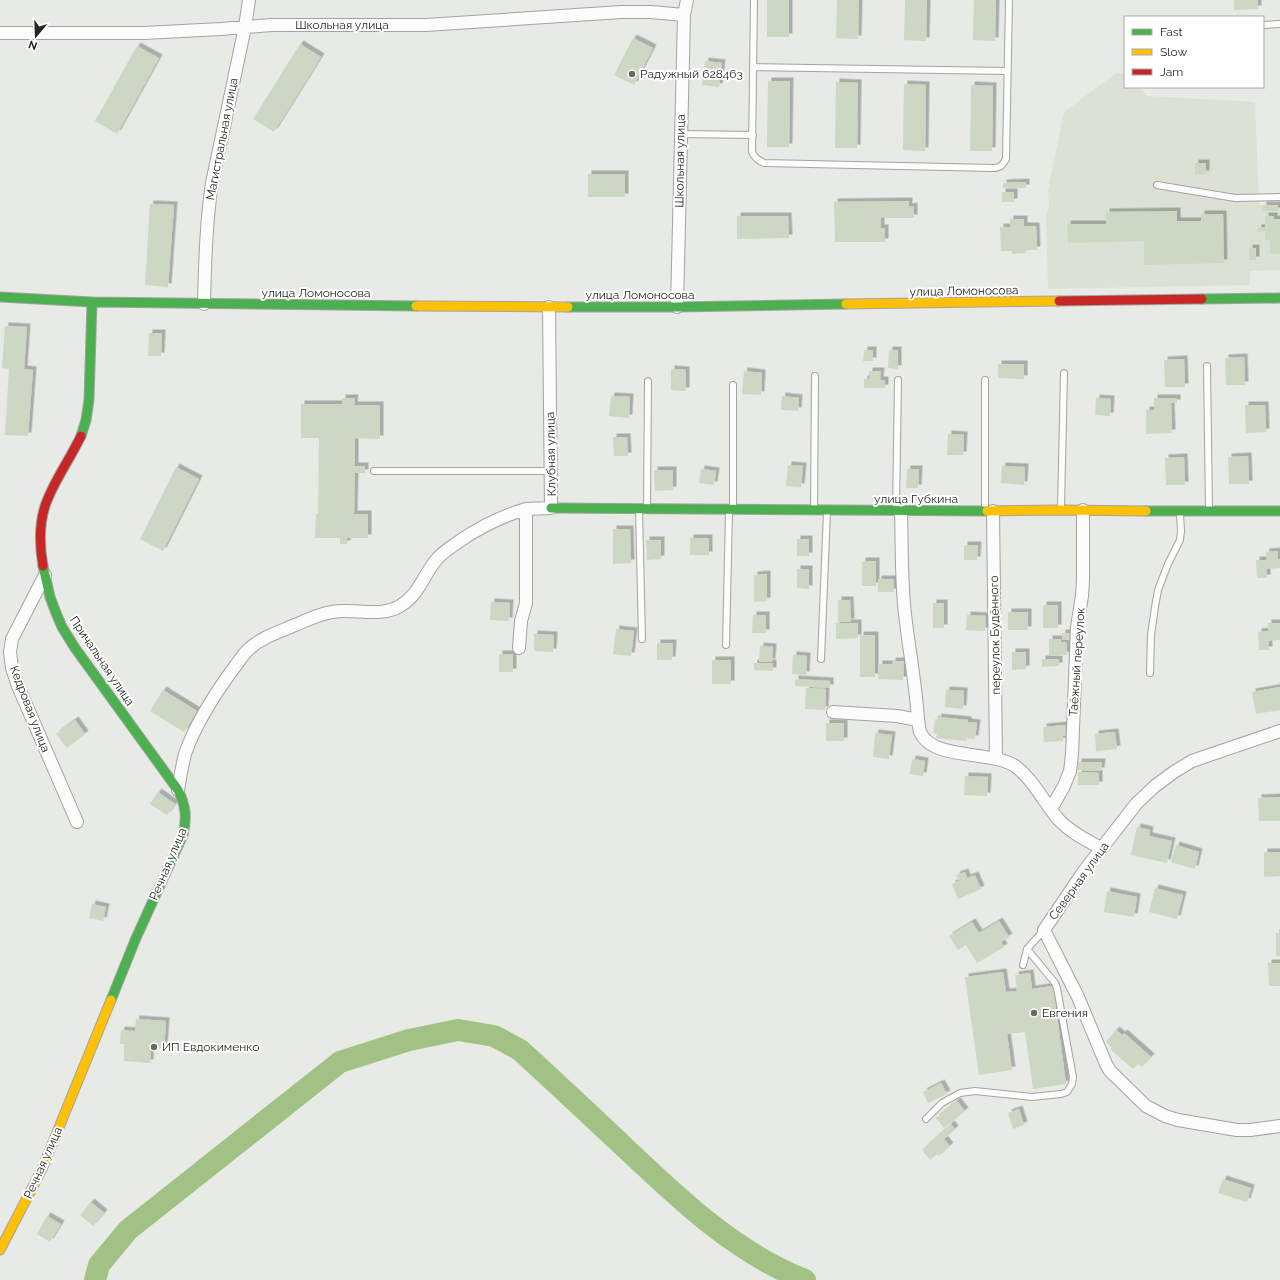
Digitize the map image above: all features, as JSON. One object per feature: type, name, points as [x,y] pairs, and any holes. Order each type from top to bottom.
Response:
[{"type":"street","name":"Магистральная улица","points":[[204,304],[207,232],[212,183],[245,27],[249,0]]},
{"type":"street","name":"Школьная улица","points":[[677,307],[684,15],[687,0]]},
{"type":"street","name":"Школьная улица","points":[[0,33],[144,33],[288,25],[426,25],[621,12],[651,12],[684,15]]},
{"type":"street","name":"улица Ломоносова","points":[[0,297],[92,302],[549,307],[677,307],[1280,298]]},
{"type":"street","name":"Причальная улица","points":[[92,302],[88,413],[82,432],[48,498],[42,514],[40,546],[45,575],[62,627],[75,648],[178,790]]},
{"type":"street","name":"Клубная улица","points":[[526,509],[552,508],[549,307]]},
{"type":"street","name":"улица Губкина","points":[[552,508],[814,511],[1280,511]]},
{"type":"street","points":[[178,790],[184,756],[201,719],[220,687],[249,650],[261,640],[321,614],[346,611],[370,612],[390,610],[399,607],[411,599],[437,559],[448,549],[496,519],[526,509],[526,603],[521,621],[520,648]]},
{"type":"street","points":[[899,510],[905,612],[908,641],[917,694],[920,732],[925,739],[933,745],[950,751],[1004,761],[1014,766],[1027,776],[1067,828],[1102,849]]},
{"type":"street","name":"Таёжный переулок","points":[[1051,809],[1064,786],[1070,771],[1072,755],[1076,627],[1082,596],[1083,580],[1082,510]]},
{"type":"street","name":"переулок Будённого","points":[[989,511],[996,759]]},
{"type":"street","name":"Кедровая улица","points":[[45,575],[12,639],[10,652],[12,668],[18,686],[77,822]]},
{"type":"street","points":[[833,712],[897,716],[918,720]]},
{"type":"street","name":"Северная улица","points":[[1280,732],[1192,761],[1155,786],[1136,804],[1084,871],[1044,930],[1078,997],[1110,1071],[1146,1106],[1160,1114],[1178,1120],[1237,1130],[1250,1130],[1280,1126]]},
{"type":"street","name":"Речная улица","points":[[0,1250],[42,1169],[136,938],[183,835],[187,812],[184,800],[178,790]]},
{"type":"lane","points":[[754,0],[752,152],[755,157],[764,163],[992,168],[999,168],[1006,159],[1009,0]]},
{"type":"lane","points":[[1264,25],[1280,24]]},
{"type":"lane","points":[[753,67],[1007,71]]},
{"type":"lane","points":[[681,134],[753,135]]},
{"type":"lane","points":[[1158,185],[1235,198],[1280,197]]},
{"type":"lane","points":[[1207,366],[1209,512]]},
{"type":"lane","points":[[1061,510],[1064,373]]},
{"type":"lane","points":[[814,511],[815,376]]},
{"type":"lane","points":[[898,380],[899,510]]},
{"type":"lane","name":"переулок Будённого","points":[[985,380],[989,511]]},
{"type":"lane","points":[[642,639],[643,509],[648,381]]},
{"type":"lane","points":[[726,645],[731,510],[733,384]]},
{"type":"lane","points":[[374,471],[551,471]]},
{"type":"lane","points":[[821,659],[827,511]]},
{"type":"lane","points":[[1150,673],[1151,635],[1155,607],[1168,564],[1180,540],[1180,512]]},
{"type":"lane","points":[[1023,965],[1027,949],[1044,930]]},
{"type":"lane","points":[[926,1119],[942,1103],[960,1093],[976,1091],[1032,1097],[1061,1094],[1067,1092],[1072,1084],[1073,1077],[1057,988],[1055,983],[1027,949]]},
{"type":"shaded area","points":[[1116,73],[1124,73],[1124,88],[1140,88],[1147,96],[1255,102],[1259,205],[1280,205],[1280,270],[1250,271],[1250,285],[1048,289],[1046,214],[1049,207],[1048,190],[1064,112]]},
{"type":"building","points":[[767,0],[789,0],[789,37],[767,37]]},
{"type":"building","points":[[837,0],[859,0],[858,39],[836,38]]},
{"type":"building","points":[[905,0],[927,0],[926,41],[904,40]]},
{"type":"building","points":[[974,0],[996,0],[995,41],[973,40]]},
{"type":"building","points":[[1234,0],[1258,0],[1258,9],[1234,10]]},
{"type":"building","points":[[633,38],[653,48],[634,85],[614,75]]},
{"type":"building","points":[[300,44],[321,57],[274,132],[253,119]]},
{"type":"building","points":[[137,46],[159,58],[117,134],[95,121]]},
{"type":"building","points":[[705,61],[722,63],[719,87],[702,85]]},
{"type":"building","points":[[768,81],[790,81],[789,147],[767,147]]},
{"type":"building","points":[[836,82],[858,83],[857,148],[835,148]]},
{"type":"building","points":[[904,84],[926,85],[925,151],[903,150]]},
{"type":"building","points":[[971,85],[993,86],[992,151],[970,151]]},
{"type":"building","points":[[1195,163],[1206,163],[1206,174],[1195,175]]},
{"type":"building","points":[[588,174],[625,174],[625,197],[588,197]]},
{"type":"building","points":[[1026,182],[1026,188],[1003,188],[1003,183]]},
{"type":"building","points":[[1002,192],[1014,192],[1014,202],[1002,202]]},
{"type":"building","points":[[909,201],[909,207],[914,206],[914,218],[881,218],[881,228],[885,228],[885,242],[835,242],[834,202]]},
{"type":"building","points":[[150,204],[174,205],[168,287],[145,285]]},
{"type":"building","points":[[1263,205],[1278,205],[1278,211],[1263,211]]},
{"type":"building","points":[[1177,211],[1177,221],[1201,221],[1201,214],[1223,214],[1224,263],[1144,265],[1144,241],[1068,243],[1067,224],[1106,224],[1106,212]]},
{"type":"building","points":[[737,216],[788,216],[789,238],[737,239]]},
{"type":"building","points":[[1265,216],[1274,216],[1274,219],[1280,219],[1280,254],[1270,254],[1270,240],[1265,240],[1265,231],[1258,232],[1258,228],[1265,227]]},
{"type":"building","points":[[1010,219],[1024,219],[1024,226],[1036,226],[1037,250],[1026,250],[1026,253],[1012,254],[1012,251],[1001,251],[1000,227],[1010,227]]},
{"type":"building","points":[[1249,248],[1256,248],[1256,260],[1249,260]]},
{"type":"building","points":[[5,326],[27,327],[24,369],[33,370],[28,436],[5,435],[9,369],[2,368]]},
{"type":"building","points":[[149,333],[162,333],[161,356],[148,356]]},
{"type":"building","points":[[864,350],[873,350],[873,361],[863,361]]},
{"type":"building","points":[[889,350],[898,350],[898,369],[888,368]]},
{"type":"building","points":[[1244,357],[1245,385],[1226,385],[1225,358]]},
{"type":"building","points":[[1184,359],[1185,387],[1165,387],[1164,360]]},
{"type":"building","points":[[998,364],[1024,364],[1024,379],[998,378]]},
{"type":"building","points":[[671,369],[686,370],[686,391],[671,390]]},
{"type":"building","points":[[744,371],[762,373],[761,395],[742,394]]},
{"type":"building","points":[[869,371],[881,371],[880,380],[885,380],[885,388],[864,388],[864,379],[869,379]]},
{"type":"building","points":[[611,396],[630,397],[629,418],[609,416]]},
{"type":"building","points":[[782,396],[799,398],[798,411],[781,410]]},
{"type":"building","points":[[342,398],[355,398],[354,405],[380,405],[380,439],[355,438],[355,466],[365,466],[365,473],[355,473],[354,514],[368,514],[368,538],[347,538],[347,544],[340,544],[340,538],[315,538],[316,513],[318,514],[319,438],[301,438],[301,404],[342,404]]},
{"type":"building","points":[[1096,398],[1111,399],[1110,416],[1095,415]]},
{"type":"building","points":[[1154,398],[1177,398],[1177,403],[1171,403],[1172,433],[1146,434],[1146,410],[1154,410]]},
{"type":"building","points":[[1245,405],[1265,405],[1266,432],[1246,433]]},
{"type":"building","points":[[948,434],[964,435],[963,455],[947,455]]},
{"type":"building","points":[[613,437],[627,437],[628,456],[614,456]]},
{"type":"building","points":[[1248,456],[1249,484],[1229,484],[1228,457]]},
{"type":"building","points":[[1184,457],[1185,485],[1166,485],[1165,458]]},
{"type":"building","points":[[788,465],[803,466],[801,487],[786,486]]},
{"type":"building","points":[[1002,466],[1025,467],[1024,485],[1001,483]]},
{"type":"building","points":[[176,467],[199,479],[163,551],[140,539]]},
{"type":"building","points":[[701,469],[716,471],[714,485],[699,483]]},
{"type":"building","points":[[907,469],[919,469],[918,488],[906,488]]},
{"type":"building","points":[[654,470],[673,470],[673,490],[655,491]]},
{"type":"building","points":[[613,529],[630,529],[631,563],[613,564]]},
{"type":"building","points":[[690,538],[709,538],[709,555],[690,555]]},
{"type":"building","points":[[797,539],[809,539],[809,556],[797,556]]},
{"type":"building","points":[[646,540],[661,540],[661,559],[647,560]]},
{"type":"building","points":[[964,545],[978,545],[977,560],[964,560]]},
{"type":"building","points":[[1278,551],[1280,568],[1267,569],[1267,578],[1257,578],[1256,560],[1266,560],[1266,552]]},
{"type":"building","points":[[862,561],[876,561],[876,586],[862,586]]},
{"type":"building","points":[[797,569],[809,569],[809,589],[797,588]]},
{"type":"building","points":[[767,574],[767,601],[754,602],[754,575]]},
{"type":"building","points":[[878,579],[894,579],[894,592],[878,592]]},
{"type":"building","points":[[838,600],[850,600],[851,622],[838,622]]},
{"type":"building","points":[[491,602],[510,603],[509,621],[490,620]]},
{"type":"building","points":[[933,603],[944,603],[944,628],[933,628]]},
{"type":"building","points":[[1043,605],[1058,605],[1058,628],[1043,628]]},
{"type":"building","points":[[1008,612],[1028,612],[1028,630],[1008,630]]},
{"type":"building","points":[[753,615],[766,615],[766,633],[752,633]]},
{"type":"building","points":[[967,615],[986,616],[985,631],[966,630]]},
{"type":"building","points":[[836,623],[858,623],[858,638],[836,639]]},
{"type":"building","points":[[1268,623],[1280,623],[1280,640],[1269,641],[1269,650],[1259,650],[1258,632],[1268,631]]},
{"type":"building","points":[[616,629],[634,631],[631,656],[613,654]]},
{"type":"building","points":[[1062,633],[1070,633],[1070,640],[1062,640]]},
{"type":"building","points":[[534,634],[554,635],[553,652],[534,651]]},
{"type":"building","points":[[860,635],[875,635],[875,677],[860,677]]},
{"type":"building","points":[[1049,639],[1061,639],[1061,642],[1066,642],[1067,655],[1049,656]]},
{"type":"building","points":[[657,643],[673,643],[672,660],[657,660]]},
{"type":"building","points":[[760,646],[773,647],[772,662],[759,662]]},
{"type":"building","points":[[1012,652],[1026,652],[1026,669],[1012,670]]},
{"type":"building","points":[[499,654],[513,654],[513,672],[499,672]]},
{"type":"building","points":[[793,655],[807,656],[806,675],[792,674]]},
{"type":"building","points":[[1042,659],[1059,659],[1059,666],[1042,667]]},
{"type":"building","points":[[712,660],[731,660],[731,684],[712,684]]},
{"type":"building","points":[[892,661],[904,661],[903,680],[878,679],[879,664],[892,664]]},
{"type":"building","points":[[754,663],[773,663],[773,671],[754,670]]},
{"type":"building","points":[[795,679],[830,681],[830,688],[795,686]]},
{"type":"building","points":[[1280,687],[1280,710],[1256,714],[1252,692]]},
{"type":"building","points":[[806,688],[826,689],[825,710],[805,709]]},
{"type":"building","points":[[163,690],[197,711],[184,732],[150,711]]},
{"type":"building","points":[[946,690],[964,691],[963,709],[945,707]]},
{"type":"building","points":[[938,717],[968,720],[968,722],[977,723],[975,739],[966,738],[966,741],[936,738],[937,734],[933,733],[935,719],[938,720]]},
{"type":"building","points":[[75,720],[85,734],[67,748],[56,734]]},
{"type":"building","points":[[826,723],[844,723],[844,741],[826,741]]},
{"type":"building","points":[[1065,725],[1066,736],[1063,736],[1063,741],[1044,742],[1043,727]]},
{"type":"building","points":[[1115,732],[1117,749],[1096,751],[1095,734]]},
{"type":"building","points":[[875,733],[892,735],[889,759],[873,757]]},
{"type":"building","points":[[912,759],[925,761],[923,776],[910,774]]},
{"type":"building","points":[[1078,762],[1102,762],[1101,771],[1078,770]]},
{"type":"building","points":[[1078,772],[1099,773],[1099,785],[1078,785]]},
{"type":"building","points":[[965,776],[988,777],[987,796],[964,795]]},
{"type":"building","points":[[158,792],[175,804],[167,815],[150,804]]},
{"type":"building","points":[[1280,797],[1280,821],[1259,821],[1258,798]]},
{"type":"building","points":[[1137,827],[1150,830],[1149,836],[1172,841],[1167,863],[1131,855]]},
{"type":"building","points":[[1176,845],[1199,852],[1195,869],[1171,862]]},
{"type":"building","points":[[1264,852],[1280,852],[1280,876],[1264,877]]},
{"type":"building","points":[[965,872],[967,878],[975,875],[981,889],[958,899],[952,884],[959,881],[956,875]]},
{"type":"building","points":[[1155,888],[1183,895],[1177,919],[1149,912]]},
{"type":"building","points":[[1107,891],[1137,897],[1134,917],[1104,912]]},
{"type":"building","points":[[92,904],[106,907],[103,921],[89,918]]},
{"type":"building","points":[[999,921],[1009,937],[1001,942],[1004,947],[977,963],[966,945],[958,950],[949,936],[972,922],[979,933]]},
{"type":"building","points":[[1276,933],[1280,933],[1280,956],[1276,956]]},
{"type":"building","points":[[1268,963],[1280,963],[1280,986],[1269,986]]},
{"type":"building","name":"Евгения","points":[[1003,972],[1006,992],[1017,991],[1015,975],[1030,973],[1032,989],[1053,986],[1066,1084],[1033,1089],[1025,1032],[1007,1034],[1012,1070],[979,1075],[965,977]]},
{"type":"building","points":[[136,1019],[166,1021],[164,1048],[151,1047],[150,1063],[124,1061],[124,1044],[120,1044],[121,1030],[135,1031]]},
{"type":"building","points":[[1116,1030],[1122,1035],[1124,1033],[1151,1057],[1142,1067],[1138,1064],[1133,1069],[1110,1049],[1112,1048],[1106,1042]]},
{"type":"building","points":[[941,1083],[947,1094],[928,1103],[923,1092]]},
{"type":"building","points":[[957,1101],[965,1111],[944,1128],[936,1118]]},
{"type":"building","points":[[1019,1109],[1024,1125],[1013,1129],[1008,1113]]},
{"type":"building","points":[[951,1124],[955,1129],[944,1139],[950,1146],[939,1156],[937,1154],[930,1160],[922,1150]]},
{"type":"building","points":[[1223,1179],[1251,1188],[1247,1202],[1218,1193]]},
{"type":"building","points":[[91,1202],[104,1213],[93,1226],[80,1215]]},
{"type":"building","points":[[47,1216],[61,1224],[50,1242],[37,1234]]},
{"type":"waterway","points":[[95,1280],[99,1265],[128,1230],[340,1062],[409,1040],[458,1030],[494,1036],[520,1050],[662,1183],[706,1221],[754,1254],[805,1280]]},
{"type":"traffic: fast","points":[[0,297],[92,302],[416,306]]},
{"type":"traffic: fast","points":[[1202,299],[1280,298]]},
{"type":"traffic: fast","points":[[81,436],[86,420],[89,400],[92,302]]},
{"type":"traffic: fast","points":[[568,307],[846,304]]},
{"type":"traffic: fast","points":[[551,508],[987,511]]},
{"type":"traffic: fast","points":[[1146,511],[1280,511]]},
{"type":"traffic: fast","points":[[43,566],[50,597],[62,627],[75,648],[178,790],[183,801],[185,812],[183,835],[136,938],[111,1000]]},
{"type":"traffic: slow","points":[[846,304],[1059,301]]},
{"type":"traffic: slow","points":[[416,306],[568,307]]},
{"type":"traffic: slow","points":[[987,511],[1146,511]]},
{"type":"traffic: slow","points":[[0,1250],[42,1169],[111,1000]]},
{"type":"traffic: jam","points":[[1059,301],[1202,299]]},
{"type":"traffic: jam","points":[[43,566],[41,548],[43,513],[56,481],[81,436]]},
{"type":"place","name":"Радужный 628463","points":[[632,74]]},
{"type":"place","name":"Евгения","points":[[1034,1013]]},
{"type":"place","name":"ИП Евдокименко","points":[[154,1047]]}]
